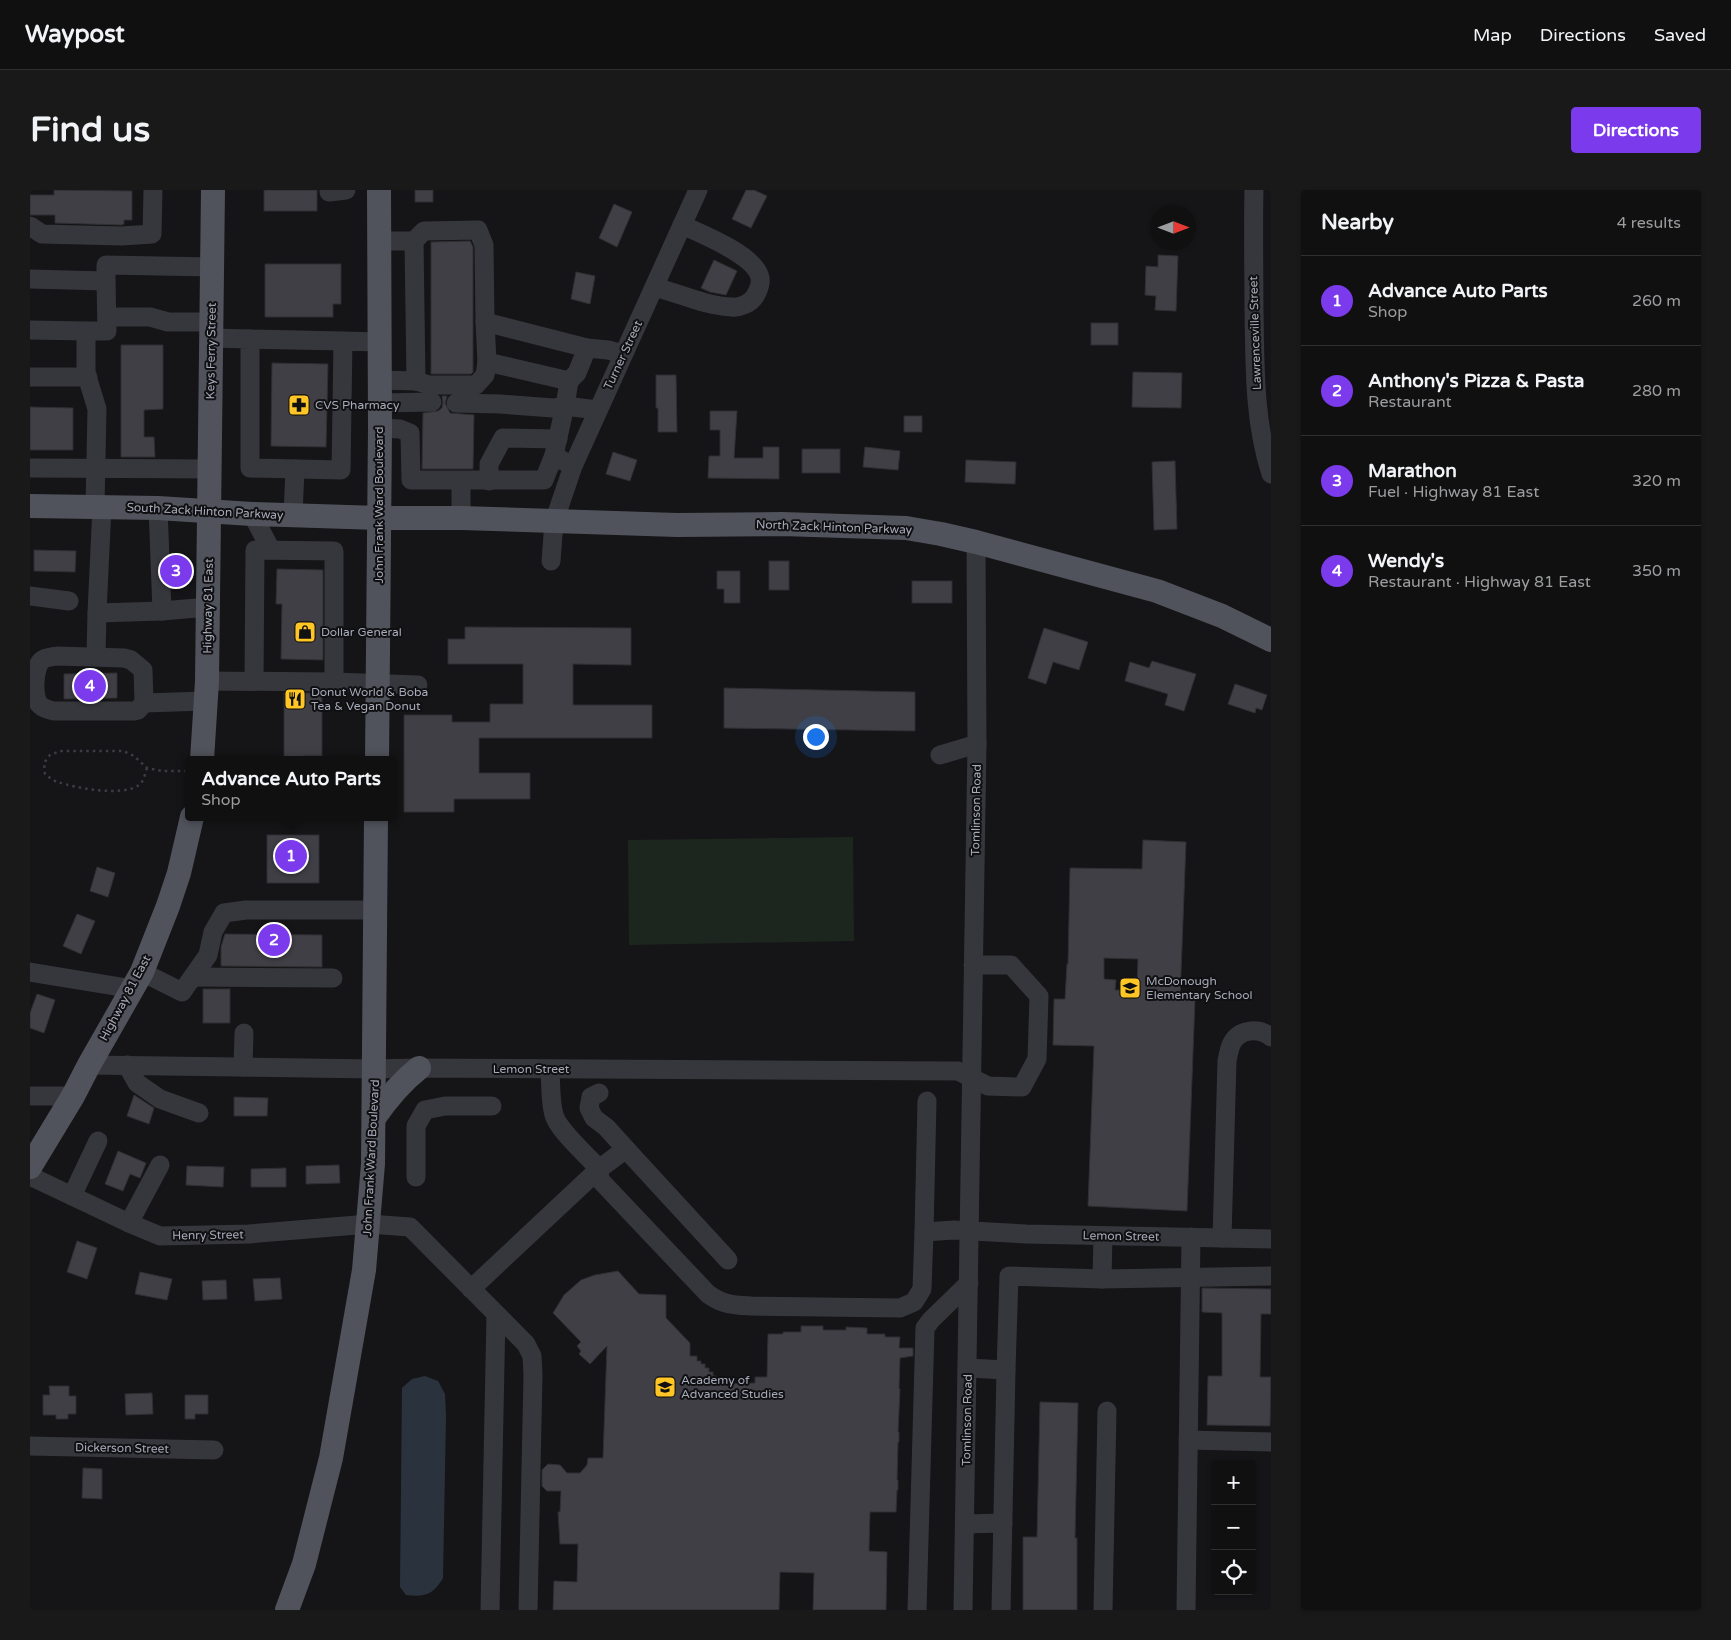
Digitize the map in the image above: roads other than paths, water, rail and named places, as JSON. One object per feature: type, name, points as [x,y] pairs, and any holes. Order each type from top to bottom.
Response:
[{"type":"main road","name":"Keys Ferry Street","points":[[209,511],[213,190]]},
{"type":"main road","name":"John Frank Ward Boulevard","points":[[377,756],[380,428],[379,190]]},
{"type":"main road","name":"South Zack Hinton Parkway","points":[[30,506],[158,508],[252,514],[379,518]]},
{"type":"main road","name":"Highway 81 East","points":[[202,756],[206,691],[209,511]]},
{"type":"main road","name":"North Zack Hinton Parkway","points":[[379,518],[461,518],[676,525],[782,524],[906,528],[976,542],[1156,591],[1222,616],[1271,640]]},
{"type":"main road","name":"Highway 81 East","points":[[30,1167],[73,1096],[137,980],[168,906],[179,873],[191,821]]},
{"type":"main road","name":"John Frank Ward Boulevard","points":[[287,1610],[304,1564],[331,1458],[364,1270],[373,1164],[376,821]]},
{"type":"main road","points":[[374,1118],[393,1092],[419,1068]]},
{"type":"street","points":[[30,226],[42,234],[121,236],[152,234],[152,190]]},
{"type":"street","name":"Turner Street","points":[[550,561],[554,522],[573,466],[698,190]]},
{"type":"street","name":"Lawrenceville Street","points":[[1254,190],[1255,370],[1261,440],[1271,474]]},
{"type":"street","points":[[654,287],[734,308],[751,302],[758,290],[760,278],[754,266],[745,258],[682,225]]},
{"type":"street","points":[[379,241],[414,241],[424,231],[478,230],[484,245],[484,322],[488,362],[485,375],[476,385],[429,385],[416,381],[380,392]]},
{"type":"street","points":[[414,241],[416,381]]},
{"type":"street","points":[[30,330],[107,331],[106,265],[212,267]]},
{"type":"street","points":[[30,279],[106,281]]},
{"type":"street","points":[[107,316],[150,317],[158,321],[211,330],[248,339],[380,342]]},
{"type":"street","points":[[484,322],[587,348],[623,354]]},
{"type":"street","points":[[86,331],[86,373],[98,409],[96,469],[98,506],[96,656]]},
{"type":"street","points":[[248,339],[250,468],[341,470],[343,341]]},
{"type":"street","points":[[380,428],[400,428],[410,432],[410,480],[544,480],[556,447],[565,406],[568,381],[577,373],[587,348]]},
{"type":"street","points":[[488,362],[568,381]]},
{"type":"street","points":[[30,377],[88,377]]},
{"type":"street","points":[[380,392],[432,402]]},
{"type":"street","points":[[456,403],[553,408],[565,406],[597,410]]},
{"type":"street","points":[[489,481],[489,464],[503,438],[556,447],[573,466]]},
{"type":"street","points":[[30,468],[210,470]]},
{"type":"street","points":[[272,550],[288,515],[295,469]]},
{"type":"street","points":[[460,481],[461,518]]},
{"type":"street","points":[[158,508],[162,611]]},
{"type":"street","points":[[252,514],[272,550]]},
{"type":"street","name":"Tomlinson Road","points":[[963,1610],[977,744],[976,542]]},
{"type":"street","points":[[254,681],[255,550],[272,550],[334,551],[334,682]]},
{"type":"street","points":[[30,596],[69,601]]},
{"type":"street","points":[[97,613],[162,611],[208,606]]},
{"type":"street","points":[[136,707],[143,670],[131,660],[116,657],[57,656],[42,659],[36,671],[36,700],[40,706],[54,711],[136,707],[254,681],[418,685]]},
{"type":"street","points":[[131,660],[112,663],[56,664],[52,667],[46,678],[47,691],[53,700],[58,702],[114,704],[136,707]]},
{"type":"street","points":[[940,756],[977,744]]},
{"type":"street","points":[[30,972],[137,980],[182,992],[208,954],[213,932],[224,913],[246,910],[376,910]]},
{"type":"street","name":"Lemon Street","points":[[89,1065],[374,1069],[958,1072],[988,1086],[1022,1087],[1037,1059],[1039,996],[1011,965],[973,965]]},
{"type":"street","points":[[193,976],[333,978]]},
{"type":"street","points":[[1222,1238],[1227,1061],[1230,1046],[1236,1037],[1246,1031],[1259,1030],[1271,1037]]},
{"type":"street","points":[[243,1067],[244,1033]]},
{"type":"street","points":[[127,1065],[136,1083],[160,1099],[199,1113]]},
{"type":"street","points":[[550,1069],[552,1108],[555,1118],[560,1127],[599,1169],[600,1180],[708,1294],[718,1301],[733,1305],[900,1308],[914,1302],[922,1290],[928,1101]]},
{"type":"street","points":[[599,1093],[591,1097],[589,1108],[594,1118],[606,1127],[728,1260]]},
{"type":"street","points":[[30,1096],[73,1096]]},
{"type":"street","points":[[416,1177],[416,1126],[425,1110],[446,1106],[492,1106]]},
{"type":"street","points":[[72,1196],[98,1141]]},
{"type":"street","points":[[472,1289],[599,1169],[626,1149]]},
{"type":"street","points":[[129,1223],[160,1164]]},
{"type":"street","name":"Henry Street","points":[[30,1176],[160,1236],[249,1234],[369,1224],[410,1227],[526,1344],[532,1356],[528,1610]]},
{"type":"street","name":"Lemon Street","points":[[924,1232],[970,1230],[1103,1236],[1271,1239]]},
{"type":"street","points":[[1102,1279],[1103,1236]]},
{"type":"street","points":[[1186,1610],[1190,1237]]},
{"type":"street","points":[[1001,1610],[1010,1276],[1169,1279],[1190,1276],[1271,1276]]},
{"type":"street","points":[[917,1610],[925,1328],[969,1283]]},
{"type":"street","points":[[490,1610],[496,1314]]},
{"type":"street","points":[[968,1368],[1006,1370]]},
{"type":"street","points":[[1103,1610],[1106,1411]]},
{"type":"street","points":[[1188,1440],[1271,1442]]},
{"type":"street","name":"Dickerson Street","points":[[30,1446],[214,1450]]},
{"type":"street","points":[[965,1524],[1003,1523]]},
{"type":"place","name":"CVS Pharmacy","points":[[299,405]]},
{"type":"place","name":"Marathon","points":[[176,571]]},
{"type":"place","name":"Dollar General","points":[[305,632]]},
{"type":"place","name":"Wendy's","points":[[90,686]]},
{"type":"place","name":"Donut World & Boba Tea & Vegan Donut","points":[[295,699]]},
{"type":"place","name":"Advance Auto Parts","points":[[291,856]]},
{"type":"place","name":"Anthony's Pizza & Pasta","points":[[274,940]]},
{"type":"place","name":"McDonough Elementary School","points":[[1130,988]]},
{"type":"place","name":"Academy of Advanced Studies","points":[[665,1387]]}]
